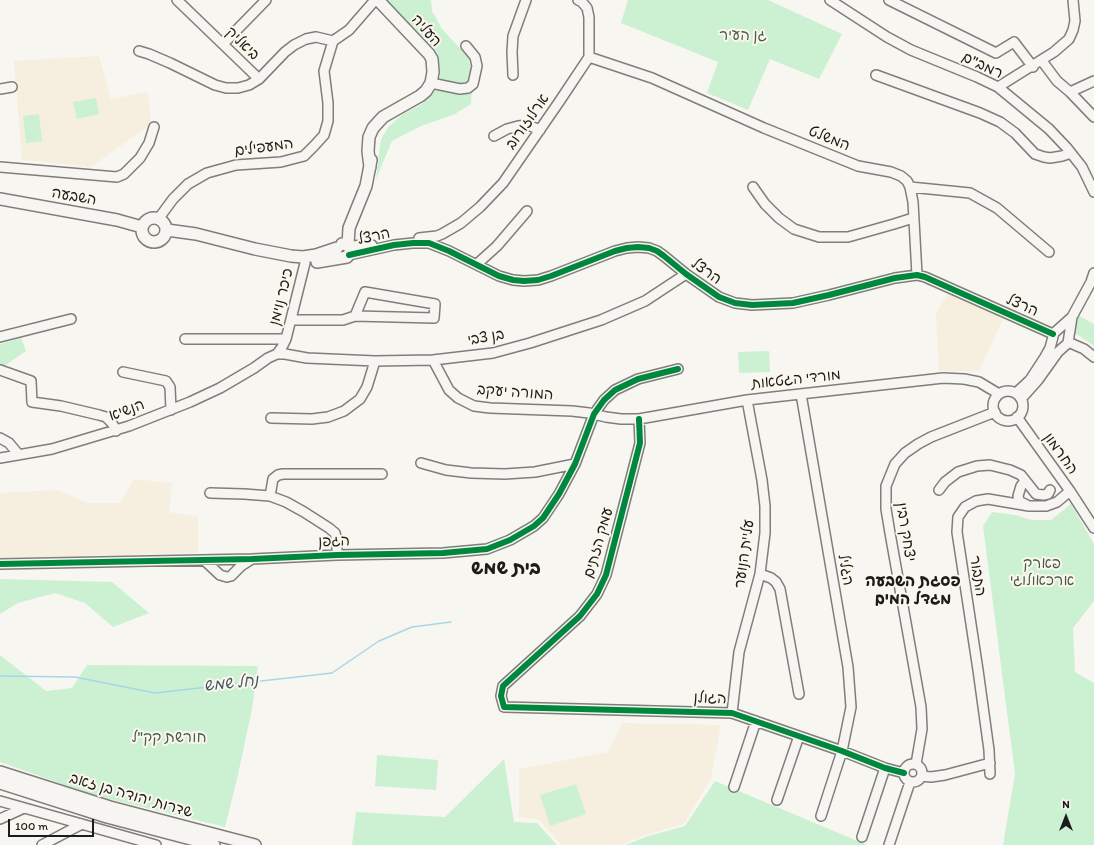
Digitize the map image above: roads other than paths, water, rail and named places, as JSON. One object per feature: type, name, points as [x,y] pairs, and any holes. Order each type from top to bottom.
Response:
[{"type":"main road","name":"העליה","points":[[378,0],[429,54],[432,59],[433,66],[431,83]]},
{"type":"main road","points":[[344,249],[350,214],[362,197],[366,186],[370,167],[368,151],[373,128],[383,117],[389,115],[420,96],[426,91],[431,83]]},
{"type":"main road","name":"השבעה","points":[[0,198],[117,220],[142,227]]},
{"type":"main road","points":[[152,217],[159,218],[166,224],[167,230],[165,236],[161,240],[152,242],[144,237],[142,227],[147,220],[152,217]]},
{"type":"main road","points":[[167,230],[196,234],[255,248],[303,257],[344,249]]},
{"type":"main road","points":[[255,248],[268,254],[305,263],[344,249]]},
{"type":"main road","name":"שדרות יהודה בן זאב","points":[[0,772],[110,808],[255,845]]},
{"type":"main road","name":"שדרות יהודה בן זאב","points":[[0,783],[95,814],[214,845]]},
{"type":"street","name":"ביאליק","points":[[177,0],[259,80],[285,52],[294,45],[306,39],[316,37],[333,41]]},
{"type":"street","points":[[223,44],[266,0]]},
{"type":"street","points":[[333,41],[349,30],[375,0]]},
{"type":"street","points":[[513,75],[513,36],[526,0]]},
{"type":"street","points":[[578,0],[587,8],[589,17],[590,57]]},
{"type":"street","name":"רמב\"ם","points":[[830,0],[887,37],[911,50],[998,87],[1049,129],[1071,153],[1082,167],[1094,192]]},
{"type":"street","points":[[889,0],[996,53],[1014,42],[1033,66]]},
{"type":"street","points":[[998,87],[1042,61],[1069,39],[1075,20],[1073,0]]},
{"type":"street","name":"המעפילים","points":[[159,218],[173,199],[188,184],[207,173],[236,165],[281,162],[304,156],[314,146],[324,135],[328,121],[328,103],[324,71],[333,41]]},
{"type":"street","points":[[431,83],[460,89],[468,88],[473,84],[477,66],[475,57],[466,46]]},
{"type":"street","points":[[139,51],[221,86],[238,88],[259,80]]},
{"type":"street","name":"ארלוזורוב","points":[[437,241],[448,231],[480,208],[503,183],[590,57]]},
{"type":"street","name":"המשלט","points":[[590,57],[652,78],[764,128],[850,163],[858,166],[891,172],[901,176],[910,187]]},
{"type":"street","points":[[1042,61],[1057,81],[1094,117]]},
{"type":"street","points":[[876,75],[980,113],[1000,122],[1015,133],[1035,154],[1050,158],[1071,153]]},
{"type":"street","points":[[1070,92],[1094,81]]},
{"type":"street","points":[[0,89],[12,87]]},
{"type":"street","points":[[494,136],[507,129],[518,126],[528,125],[540,130]]},
{"type":"street","points":[[0,167],[118,177],[124,174],[140,158],[149,143],[154,127]]},
{"type":"street","points":[[753,187],[765,204],[779,218],[794,229],[819,237],[848,237],[913,218]]},
{"type":"street","points":[[917,275],[913,202],[910,187],[970,193],[997,208],[1048,252]]},
{"type":"street","points":[[477,264],[497,246],[528,211]]},
{"type":"street","name":"הרצל","points":[[344,249],[437,241],[449,251],[499,276],[513,280],[538,280],[563,272],[615,251],[627,248],[648,248],[657,251],[719,297],[735,302],[752,304],[793,302],[829,295],[895,278],[917,275],[925,277],[1055,334]]},
{"type":"street","name":"כיכר נוימן","points":[[286,339],[305,263]]},
{"type":"street","points":[[1019,396],[1049,351],[1055,334],[1072,317],[1091,282],[1094,273]]},
{"type":"street","name":"בן צבי","points":[[281,354],[306,358],[375,361],[433,360],[493,353],[530,343],[601,320],[645,300],[686,274]]},
{"type":"street","points":[[291,320],[343,320],[355,316],[434,318],[434,304],[365,292],[355,316]]},
{"type":"street","points":[[1019,396],[1038,380],[1067,341],[1072,317]]},
{"type":"street","points":[[0,337],[71,318]]},
{"type":"street","points":[[1055,334],[1063,330],[1067,341],[1084,349],[1094,357]]},
{"type":"street","points":[[1055,334],[1057,346],[1067,341]]},
{"type":"street","points":[[185,339],[286,339],[287,348],[281,354]]},
{"type":"street","name":"הנשיא","points":[[0,458],[52,449],[116,431],[171,410],[220,388],[254,368],[274,361],[281,354]]},
{"type":"street","name":"המורה יעקב","points":[[433,360],[449,390],[458,398],[474,406],[572,411],[594,414]]},
{"type":"street","points":[[271,418],[312,419],[328,417],[344,411],[360,399],[364,393],[375,361]]},
{"type":"street","name":"הגפן","points":[[0,564],[229,560],[472,551],[487,549],[500,545],[524,532],[543,518],[559,494],[575,464],[594,414],[604,400],[615,390],[638,379],[678,369]]},
{"type":"street","points":[[0,370],[32,381],[32,402],[99,414],[112,423],[116,431]]},
{"type":"street","points":[[123,372],[166,382],[170,387],[171,410]]},
{"type":"street","name":"מורדי הגטאות","points":[[594,414],[606,417],[639,419],[747,400],[943,378],[964,379],[978,382],[999,394]]},
{"type":"street","points":[[1007,391],[1019,396],[1023,406],[1020,414],[1017,417],[1007,420],[1000,418],[995,412],[994,408],[994,401],[999,394],[1007,391]]},
{"type":"street","name":"הגליל","points":[[801,394],[848,667],[852,707],[842,751],[820,816]]},
{"type":"street","name":"עליית הנוער","points":[[732,713],[739,652],[760,574],[765,533],[765,506],[762,480],[747,400]]},
{"type":"street","name":"יצחק רבין","points":[[916,764],[922,729],[921,707],[886,508],[886,486],[895,464],[918,444],[931,437],[995,412]]},
{"type":"street","name":"החרמון","points":[[1017,417],[1070,491],[1094,528]]},
{"type":"street","name":"עמק הזתים","points":[[504,707],[501,696],[503,686],[580,616],[597,594],[606,575],[640,443],[639,419]]},
{"type":"street","points":[[0,438],[9,443],[19,455]]},
{"type":"street","points":[[421,463],[446,470],[471,473],[505,474],[535,472],[575,464]]},
{"type":"street","points":[[939,490],[945,482],[958,472],[977,466],[990,465],[1010,470],[1021,475],[1036,494],[1048,494],[1050,490]]},
{"type":"street","points":[[270,496],[273,479],[278,475],[283,474],[382,474]]},
{"type":"street","points":[[1026,481],[1021,486],[1018,496],[1019,501],[1029,506]]},
{"type":"street","name":"התבור","points":[[990,774],[990,763],[978,670],[957,532],[958,517],[965,507],[976,501],[988,499],[1029,506],[1046,506],[1057,502],[1070,491]]},
{"type":"street","points":[[210,493],[270,496],[304,512],[335,533],[337,540],[337,555]]},
{"type":"street","points":[[204,560],[224,577],[229,577],[252,559]]},
{"type":"street","points":[[229,560],[234,564],[234,572]]},
{"type":"street","points":[[760,574],[771,578],[776,582],[780,589],[799,694]]},
{"type":"street","name":"הגולן","points":[[504,707],[732,713],[842,751],[885,768],[904,773]]},
{"type":"street","points":[[734,786],[756,721]]},
{"type":"street","points":[[777,800],[799,736]]},
{"type":"street","points":[[922,776],[932,777],[945,775],[990,763]]},
{"type":"street","points":[[910,782],[905,777],[904,773],[905,768],[909,765],[916,764],[921,769],[922,776]]},
{"type":"street","points":[[862,837],[885,768]]},
{"type":"street","points":[[910,782],[919,780],[922,776]]},
{"type":"street","points":[[889,845],[910,782]]},
{"type":"street","points":[[0,801],[153,845]]},
{"type":"street","points":[[0,819],[24,808]]},
{"type":"street","points":[[42,845],[82,824]]},
{"type":"waterway","name":"נחל שמש","points":[[0,676],[75,677],[155,693],[332,673],[379,641],[412,627],[451,622]]},
{"type":"district","name":"בית שמש","points":[[506,569]]},
{"type":"district","name":"פסגת השבעה מגדל המים","points":[[913,591]]},
{"type":"park label","name":"גן העיר","points":[[743,36]]},
{"type":"park label","name":"פארק ארכאולוגי","points":[[1042,572]]},
{"type":"park label","name":"חורשת קק\"ל","points":[[169,738]]}]
